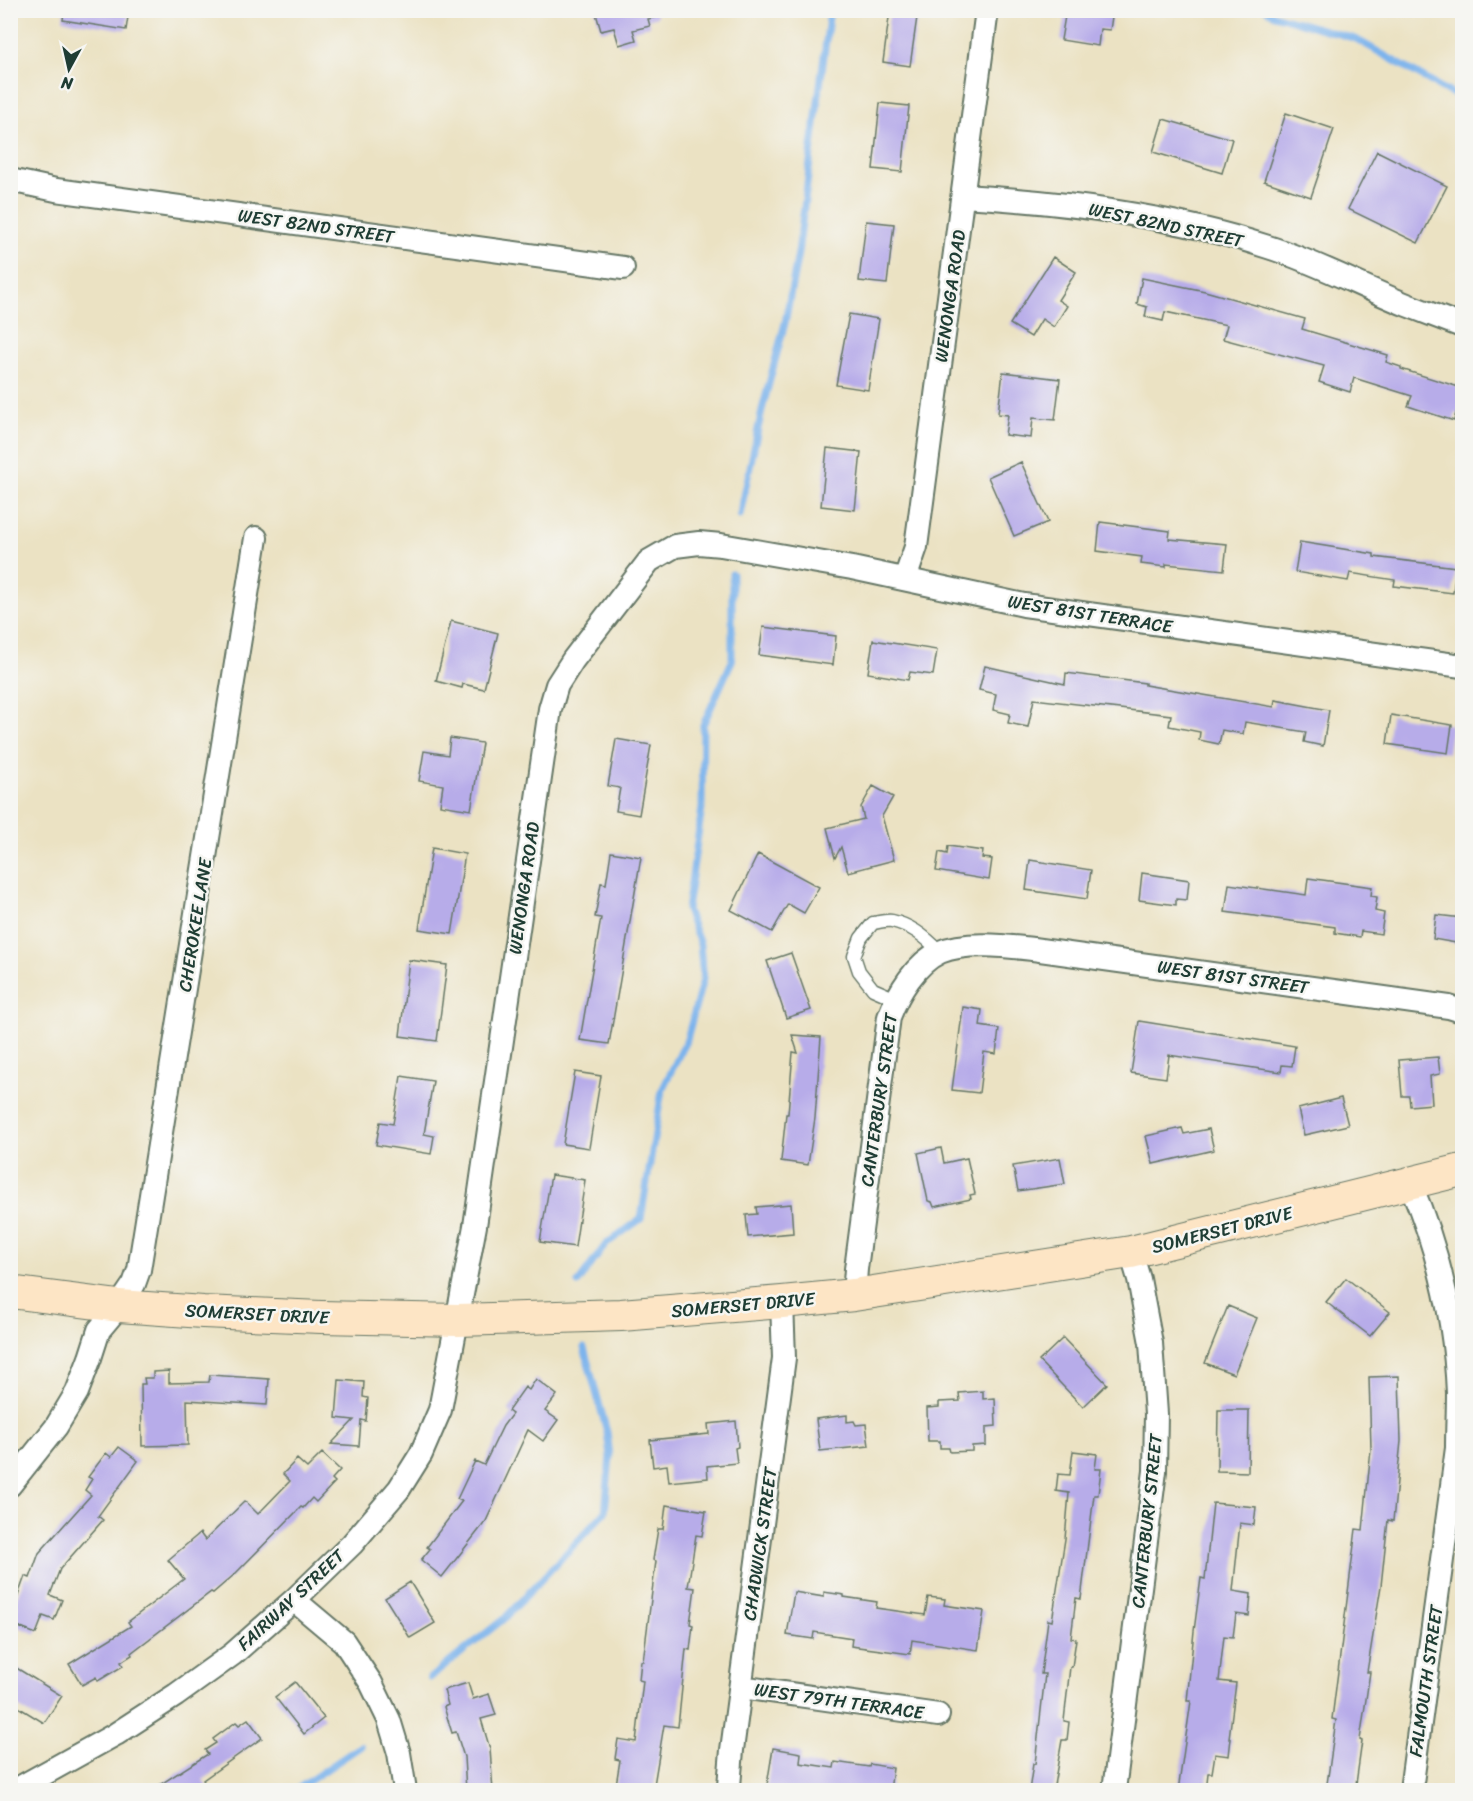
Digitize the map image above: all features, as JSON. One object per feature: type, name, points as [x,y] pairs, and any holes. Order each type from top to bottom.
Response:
[{"type":"street","name":"WENONGA ROAD","points":[[904,579],[916,547],[987,10]]},
{"type":"street","name":"WEST 82ND STREET","points":[[10,180],[56,190],[623,268]]},
{"type":"street","name":"WEST 82ND STREET","points":[[963,196],[1026,200],[1112,211],[1209,230],[1299,258],[1462,326]]},
{"type":"street","name":"CHEROKEE LANE","points":[[10,1485],[56,1427],[76,1392],[99,1330],[134,1284],[139,1270],[256,538]]},
{"type":"street","name":"WENONGA ROAD","points":[[458,1320],[477,1215],[550,709],[557,685],[573,660],[649,561],[675,546],[699,543],[721,545]]},
{"type":"street","name":"WEST 81ST TERRACE","points":[[721,545],[852,568],[1024,605],[1462,666]]},
{"type":"street","name":"CANTERBURY STREET","points":[[854,1295],[885,1039],[889,1017],[896,999],[906,982],[940,952],[966,946],[1003,946]]},
{"type":"street","name":"WEST 81ST STREET","points":[[1003,946],[1414,1002],[1462,1011]]},
{"type":"street","name":"SOMERSET DRIVE","points":[[10,1292],[119,1306],[321,1317],[458,1320],[621,1315],[782,1302],[854,1295],[1131,1252],[1462,1170]]},
{"type":"street","name":"FALMOUTH STREET","points":[[1410,1183],[1425,1219],[1437,1260],[1453,1335],[1458,1393],[1457,1448],[1411,1791]]},
{"type":"street","name":"CANTERBURY STREET","points":[[1114,1791],[1155,1471],[1156,1414],[1150,1343],[1139,1279],[1131,1252]]},
{"type":"street","name":"CHADWICK STREET","points":[[729,1786],[784,1358],[782,1302]]},
{"type":"street","name":"FAIRWAY STREET","points":[[15,1791],[116,1734],[233,1654],[352,1544],[399,1489],[421,1454],[440,1410],[458,1320]]},
{"type":"street","points":[[294,1600],[344,1642],[371,1683],[389,1720],[399,1754],[405,1791]]},
{"type":"street","name":"WEST 79TH TERRACE","points":[[741,1687],[938,1715]]},
{"type":"lane","points":[[896,999],[873,989],[859,971],[854,956],[861,938],[873,923],[891,920],[918,932],[930,940],[940,952]]},
{"type":"building","points":[[64,10],[129,10],[126,30],[63,20]]},
{"type":"building","points":[[595,10],[656,10],[657,17],[648,19],[650,26],[633,30],[636,40],[619,45],[614,28],[601,31]]},
{"type":"building","points":[[890,10],[918,10],[910,66],[883,62]]},
{"type":"building","points":[[1066,10],[1113,10],[1110,30],[1100,29],[1098,46],[1061,40]]},
{"type":"building","points":[[880,103],[909,106],[902,172],[873,169]]},
{"type":"building","points":[[1286,113],[1334,129],[1311,197],[1264,181]]},
{"type":"building","points":[[1163,119],[1232,139],[1222,173],[1153,152]]},
{"type":"building","points":[[1377,151],[1447,186],[1418,243],[1348,209]]},
{"type":"building","points":[[866,221],[894,224],[887,284],[859,281]]},
{"type":"building","points":[[1053,257],[1076,272],[1058,300],[1067,306],[1054,327],[1042,319],[1031,337],[1010,324]]},
{"type":"building","points":[[1142,278],[1205,291],[1305,319],[1302,329],[1388,355],[1386,362],[1401,367],[1401,369],[1462,388],[1462,415],[1456,413],[1454,421],[1408,406],[1412,396],[1354,378],[1350,392],[1319,382],[1324,366],[1223,339],[1227,325],[1165,312],[1163,321],[1145,317],[1147,307],[1137,304]]},
{"type":"building","points":[[849,314],[879,319],[868,390],[836,385]]},
{"type":"building","points":[[1003,372],[1060,379],[1055,420],[1033,418],[1031,438],[1005,435],[1008,415],[998,414]]},
{"type":"building","points":[[827,448],[861,452],[855,510],[821,506]]},
{"type":"building","points":[[1021,462],[1048,522],[1014,536],[988,477]]},
{"type":"building","points":[[1100,522],[1170,531],[1169,539],[1227,544],[1224,570],[1166,564],[1166,567],[1141,564],[1142,557],[1097,551]]},
{"type":"building","points":[[1300,542],[1374,554],[1374,557],[1456,567],[1453,593],[1394,586],[1395,580],[1350,573],[1348,581],[1295,572]]},
{"type":"building","points":[[451,621],[498,633],[484,689],[463,684],[462,688],[436,681]]},
{"type":"building","points":[[763,627],[836,636],[833,665],[759,655]]},
{"type":"building","points":[[873,640],[937,650],[933,675],[910,672],[908,680],[868,673]]},
{"type":"building","points":[[985,666],[1065,684],[1066,673],[1145,683],[1145,685],[1274,707],[1275,700],[1329,710],[1323,746],[1304,742],[1306,732],[1245,722],[1243,734],[1222,730],[1219,744],[1199,740],[1200,732],[1169,726],[1171,715],[1034,699],[1028,727],[1008,723],[1010,714],[993,710],[996,694],[979,690]]},
{"type":"building","points":[[1391,715],[1452,725],[1448,753],[1387,744]]},
{"type":"building","points":[[450,738],[482,743],[471,810],[440,805],[443,785],[419,781],[424,751],[448,755]]},
{"type":"building","points":[[616,739],[651,745],[639,815],[616,811],[620,788],[608,786]]},
{"type":"building","points":[[873,786],[893,797],[882,816],[894,860],[848,872],[841,847],[835,858],[827,828],[864,819],[861,807]]},
{"type":"building","points":[[948,846],[983,851],[982,858],[992,859],[989,880],[936,871],[939,852],[947,854]]},
{"type":"building","points":[[432,848],[465,854],[452,934],[419,929]]},
{"type":"building","points":[[611,852],[641,857],[609,1044],[580,1040],[601,918],[595,917],[601,883],[606,884]]},
{"type":"building","points":[[758,854],[819,887],[804,913],[788,904],[772,932],[731,910]]},
{"type":"building","points":[[1030,860],[1091,870],[1087,899],[1026,890]]},
{"type":"building","points":[[1142,873],[1189,880],[1187,900],[1176,899],[1176,905],[1139,900]]},
{"type":"building","points":[[1308,878],[1372,887],[1371,896],[1377,897],[1375,911],[1384,913],[1381,934],[1361,931],[1360,937],[1335,933],[1335,927],[1225,912],[1229,884],[1306,895]]},
{"type":"building","points":[[1436,915],[1462,918],[1462,944],[1433,939]]},
{"type":"building","points":[[791,953],[811,1010],[786,1018],[767,961]]},
{"type":"building","points":[[409,960],[447,965],[437,1041],[400,1036]]},
{"type":"building","points":[[963,1007],[982,1010],[980,1026],[999,1029],[996,1054],[984,1052],[979,1093],[952,1090]]},
{"type":"building","points":[[1139,1021],[1295,1046],[1292,1066],[1282,1065],[1281,1072],[1169,1055],[1166,1078],[1131,1073]]},
{"type":"building","points":[[792,1035],[821,1037],[815,1118],[808,1165],[781,1161],[786,1114],[788,1114],[793,1052],[798,1053]]},
{"type":"building","points":[[1438,1057],[1440,1074],[1430,1076],[1432,1104],[1410,1106],[1409,1096],[1402,1096],[1399,1060]]},
{"type":"building","points":[[575,1072],[601,1076],[589,1148],[563,1144]]},
{"type":"building","points":[[401,1076],[433,1081],[424,1134],[434,1136],[431,1154],[376,1145],[380,1122],[393,1124]]},
{"type":"building","points":[[1341,1098],[1348,1125],[1304,1135],[1298,1109]]},
{"type":"building","points":[[1182,1128],[1184,1134],[1209,1129],[1214,1150],[1153,1164],[1146,1136]]},
{"type":"building","points":[[941,1148],[944,1163],[967,1158],[975,1194],[970,1195],[971,1199],[934,1207],[932,1202],[928,1201],[918,1153]]},
{"type":"building","points":[[1060,1158],[1065,1184],[1018,1191],[1013,1166]]},
{"type":"building","points":[[551,1175],[585,1180],[575,1247],[540,1242]]},
{"type":"building","points":[[791,1204],[793,1233],[748,1237],[746,1215],[757,1214],[756,1207]]},
{"type":"building","points":[[1346,1278],[1390,1312],[1370,1336],[1326,1302]]},
{"type":"building","points":[[1228,1306],[1257,1318],[1234,1374],[1205,1363]]},
{"type":"building","points":[[1063,1338],[1107,1384],[1083,1407],[1039,1361]]},
{"type":"building","points":[[169,1371],[169,1383],[209,1382],[210,1375],[269,1379],[267,1405],[187,1400],[188,1445],[142,1446],[141,1384],[145,1384],[144,1378],[153,1378],[153,1372]]},
{"type":"building","points":[[1399,1376],[1401,1441],[1393,1521],[1388,1520],[1381,1586],[1367,1672],[1370,1672],[1355,1791],[1326,1791],[1336,1720],[1332,1719],[1356,1529],[1363,1530],[1371,1449],[1369,1377]]},
{"type":"building","points":[[536,1379],[557,1395],[545,1411],[558,1420],[543,1441],[528,1430],[486,1521],[442,1577],[421,1560],[430,1549],[427,1547],[462,1501],[457,1499],[475,1461],[484,1465],[503,1426],[512,1414],[508,1411],[525,1387],[529,1390]]},
{"type":"building","points":[[339,1380],[364,1382],[363,1397],[368,1398],[366,1421],[361,1420],[359,1446],[331,1444],[354,1420],[336,1418]]},
{"type":"building","points":[[983,1391],[983,1399],[995,1398],[996,1426],[986,1427],[986,1445],[972,1446],[972,1451],[950,1452],[949,1448],[940,1448],[940,1441],[928,1441],[927,1408],[939,1407],[939,1402],[960,1401],[959,1393]]},
{"type":"building","points":[[1218,1410],[1249,1410],[1248,1472],[1217,1471]]},
{"type":"building","points":[[847,1415],[847,1422],[854,1421],[856,1425],[866,1424],[869,1446],[820,1451],[816,1419]]},
{"type":"building","points":[[736,1421],[737,1463],[707,1466],[708,1478],[669,1482],[667,1465],[653,1467],[650,1440],[709,1434],[708,1424]]},
{"type":"building","points":[[119,1447],[138,1461],[98,1516],[103,1520],[60,1569],[50,1595],[62,1600],[54,1620],[43,1616],[36,1634],[11,1624],[25,1576],[30,1578],[39,1553],[91,1495],[85,1490],[92,1479],[88,1477],[106,1453],[111,1457]]},
{"type":"building","points":[[1073,1451],[1097,1454],[1095,1469],[1101,1469],[1098,1495],[1094,1495],[1081,1599],[1076,1598],[1071,1638],[1076,1639],[1072,1667],[1070,1667],[1064,1721],[1069,1722],[1067,1740],[1062,1740],[1053,1791],[1029,1791],[1033,1764],[1035,1764],[1045,1674],[1041,1674],[1048,1620],[1052,1621],[1065,1539],[1069,1493],[1056,1491],[1058,1474],[1070,1475]]},
{"type":"building","points":[[322,1453],[340,1470],[332,1479],[335,1482],[316,1502],[312,1498],[303,1508],[301,1507],[235,1574],[213,1593],[211,1592],[131,1653],[132,1655],[121,1662],[123,1666],[98,1681],[96,1677],[82,1685],[69,1664],[131,1626],[128,1622],[184,1579],[168,1560],[200,1533],[205,1540],[245,1501],[258,1514],[290,1481],[283,1474],[297,1459],[307,1468]]},
{"type":"building","points":[[1213,1503],[1256,1507],[1254,1525],[1240,1523],[1233,1591],[1251,1594],[1249,1616],[1236,1614],[1233,1637],[1224,1636],[1219,1681],[1236,1683],[1229,1756],[1215,1754],[1212,1773],[1208,1773],[1206,1791],[1178,1791],[1191,1701],[1187,1701],[1194,1631],[1201,1578],[1205,1579]]},
{"type":"building","points":[[666,1505],[706,1511],[702,1536],[696,1535],[688,1587],[695,1588],[690,1624],[693,1625],[690,1650],[686,1649],[678,1727],[664,1725],[653,1791],[615,1791],[620,1760],[615,1759],[618,1739],[636,1742],[643,1681],[639,1680],[641,1661],[643,1661],[656,1561],[653,1560],[658,1529],[663,1529]]},
{"type":"building","points":[[410,1582],[435,1623],[410,1638],[385,1598]]},
{"type":"building","points":[[794,1592],[824,1597],[824,1592],[844,1595],[844,1597],[877,1602],[876,1608],[925,1615],[928,1597],[945,1599],[944,1605],[984,1611],[978,1650],[912,1640],[910,1654],[851,1646],[852,1638],[814,1632],[813,1639],[787,1635]]},
{"type":"building","points":[[10,1664],[62,1696],[44,1723],[10,1702]]},
{"type":"building","points":[[295,1682],[324,1718],[304,1734],[275,1697]]},
{"type":"building","points":[[468,1683],[473,1699],[489,1694],[496,1715],[481,1719],[490,1749],[493,1791],[466,1791],[464,1757],[456,1732],[452,1733],[444,1707],[448,1705],[444,1690]]},
{"type":"building","points":[[248,1719],[262,1738],[203,1780],[210,1791],[150,1791],[208,1754],[205,1750],[216,1743],[213,1739],[236,1722],[239,1725]]},
{"type":"building","points":[[773,1748],[801,1753],[800,1763],[834,1768],[835,1762],[893,1768],[890,1791],[766,1791]]},
{"type":"waterway","points":[[740,515],[762,410],[785,323],[798,253],[830,10]]},
{"type":"waterway","points":[[1267,10],[1274,15],[1356,39],[1462,98]]},
{"type":"waterway","points":[[578,1283],[606,1244],[641,1219],[662,1090],[687,1039],[703,979],[700,944],[687,910],[702,808],[703,725],[732,661],[732,574]]},
{"type":"waterway","points":[[430,1678],[506,1617],[605,1512],[610,1456],[607,1432],[584,1348]]},
{"type":"waterway","points":[[296,1790],[361,1746]]}]
